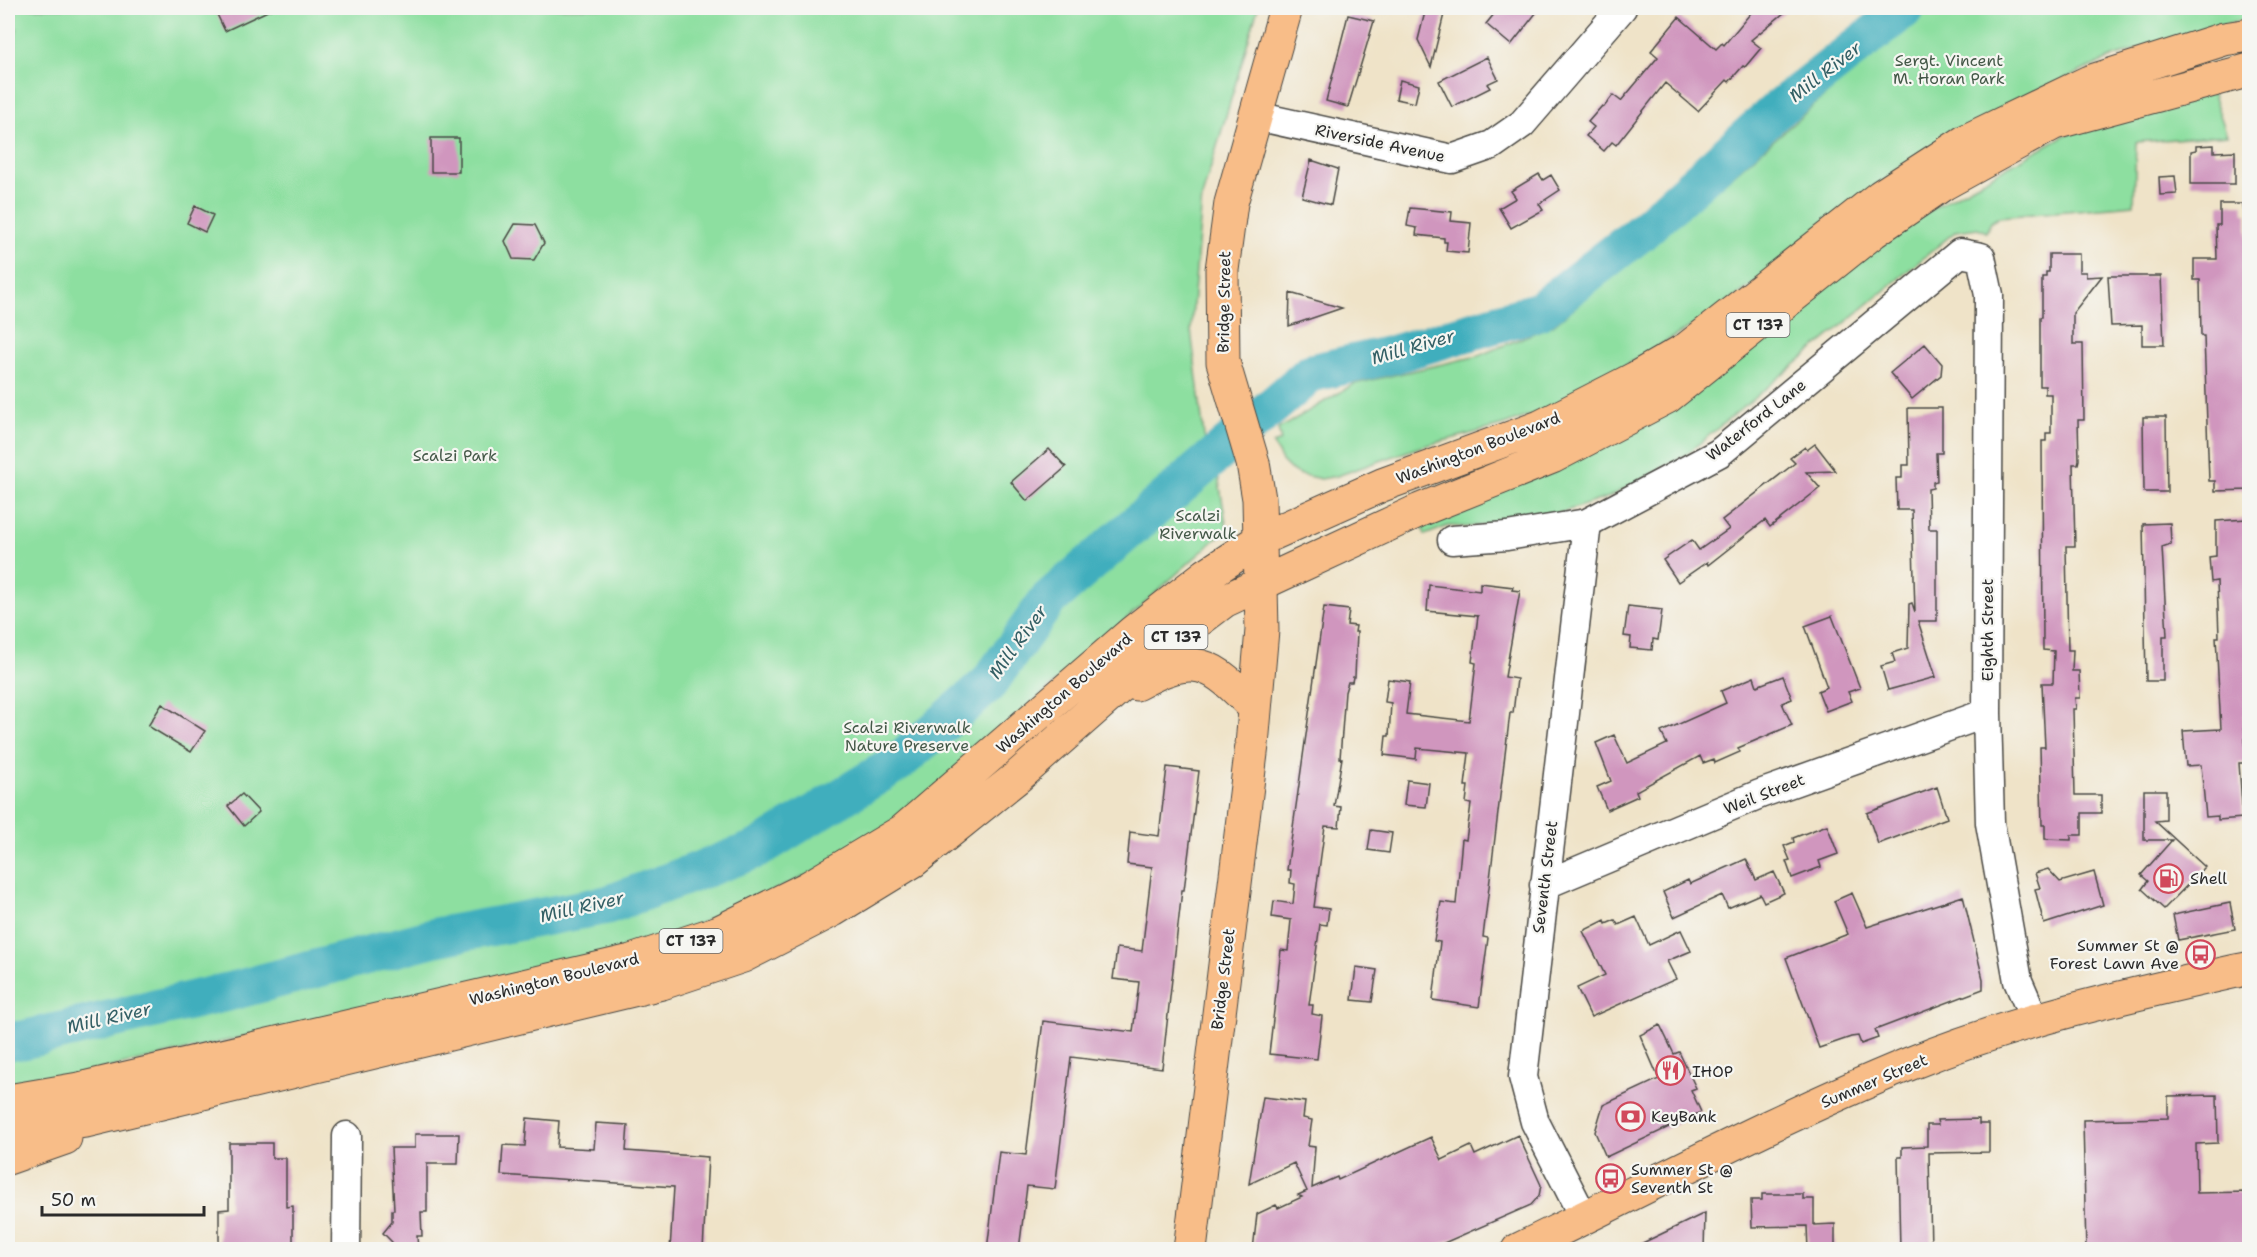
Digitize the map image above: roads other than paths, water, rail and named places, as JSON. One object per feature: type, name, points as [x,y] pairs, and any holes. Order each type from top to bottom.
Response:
[{"type":"main road","name":"Bridge Street","points":[[1190,1250],[1255,708],[1262,630],[1260,499],[1253,463],[1223,362],[1222,270],[1231,203],[1286,8]]},
{"type":"main road","name":"Washington Boulevard","points":[[8,1101],[79,1089],[534,985],[631,961],[719,932],[808,888],[903,831],[1133,632],[1206,575],[1260,539],[1382,485],[1540,427],[1636,378],[1688,348],[1881,196],[1966,141],[2089,82],[2224,39],[2250,34]]},
{"type":"main road","name":"Washington Boulevard","points":[[8,1132],[86,1121],[662,983],[743,956],[833,910],[913,861],[1016,778],[1183,632],[1224,601],[1420,510],[1552,457],[1667,397],[1873,232],[1943,184],[2054,123],[2250,70]]},
{"type":"main road","points":[[1100,704],[1162,670],[1190,663],[1214,670],[1255,708]]},
{"type":"main road","name":"Summer Street","points":[[1518,1250],[1736,1141],[1910,1064],[2035,1020],[2250,968]]},
{"type":"main road","points":[[8,1158],[61,1142],[86,1121]]},
{"type":"street","name":"Riverside Avenue","points":[[1256,117],[1452,159],[1492,145],[1522,124],[1623,8]]},
{"type":"street","name":"Waterford Lane","points":[[1452,540],[1507,536],[1587,524],[1719,453],[1959,253]]},
{"type":"street","name":"Eighth Street","points":[[1959,253],[1981,256],[1989,295],[1987,713],[1990,823],[2018,981],[2035,1020]]},
{"type":"street","name":"Seventh Street","points":[[1584,1218],[1535,1122],[1522,1077],[1587,524]]},
{"type":"street","name":"Weil Street","points":[[1544,885],[1760,794],[1987,713]]},
{"type":"street","points":[[346,1136],[346,1250]]},
{"type":"waterway","name":"Mill River","points":[[8,1041],[23,1040],[236,990],[436,937],[607,905],[757,849],[899,762],[988,684],[1048,600],[1311,373],[1391,355],[1539,311],[1640,233],[1779,108],[1906,8]]},
{"type":"place","name":"Shell","points":[[2169,878]]},
{"type":"place","name":"Summer St @ Forest Lawn Ave","points":[[2200,954]]},
{"type":"place","name":"IHOP","points":[[1671,1071]]},
{"type":"place","name":"KeyBank","points":[[1630,1116]]},
{"type":"place","name":"Summer St @ Seventh St","points":[[1610,1178]]},
{"type":"park label","name":"Sergt. Vincent M. Horan Park","points":[[1949,69]]},
{"type":"park label","name":"Scalzi Park","points":[[455,455]]},
{"type":"park label","name":"Scalzi Riverwalk","points":[[1198,524]]},
{"type":"park label","name":"Scalzi Riverwalk Nature Preserve","points":[[907,736]]}]
